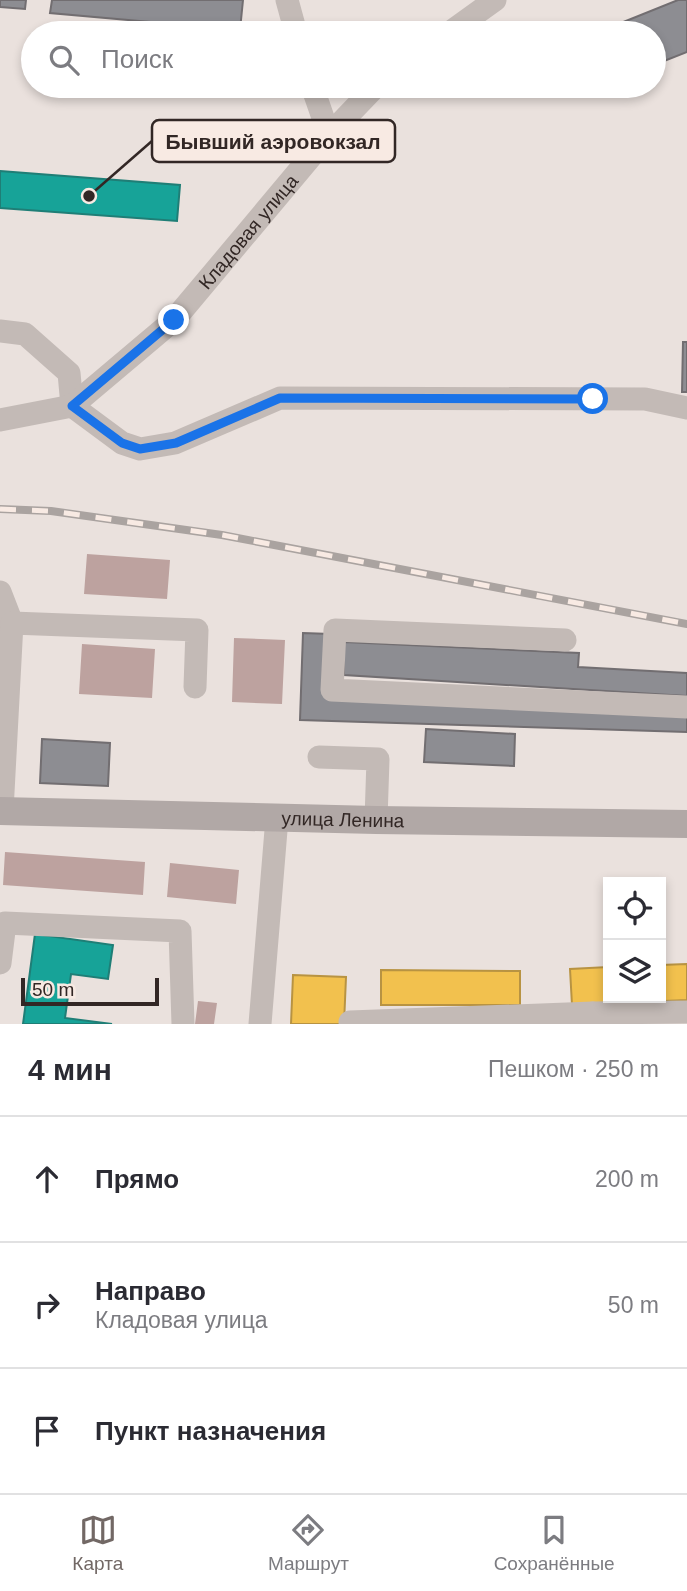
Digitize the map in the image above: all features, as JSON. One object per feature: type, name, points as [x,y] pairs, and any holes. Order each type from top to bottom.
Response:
[{"type":"main road","name":"улица Ленина","points":[[1,811],[687,824]]},
{"type":"street","points":[[287,0],[293,21]]},
{"type":"street","points":[[466,21],[495,0]]},
{"type":"street","points":[[316,98],[329,135]]},
{"type":"street","name":"Кладовая улица","points":[[0,420],[72,406],[174,320],[329,135],[364,98]]},
{"type":"street","points":[[0,331],[25,334],[69,373],[72,406],[122,443],[140,449],[176,443],[280,398],[645,399],[687,408]]},
{"type":"street","points":[[0,592],[6,623],[1,811]]},
{"type":"street","points":[[6,623],[197,630],[195,687]]},
{"type":"street","points":[[565,640],[335,630],[332,690],[687,707]]},
{"type":"street","points":[[319,758],[378,760],[376,820]]},
{"type":"street","points":[[260,1024],[277,818]]},
{"type":"street","points":[[0,963],[5,923],[180,931],[183,1024]]},
{"type":"street","points":[[350,1022],[593,1018],[687,1012]]},
{"type":"building: Жильё","points":[[687,964],[687,1000],[666,1001],[666,965]]},
{"type":"building: Жильё","points":[[603,967],[603,1003],[618,1003],[572,1005],[570,969]]},
{"type":"building: Жильё","points":[[381,970],[520,971],[520,1005],[381,1005]]},
{"type":"building: Жильё","points":[[293,975],[346,977],[344,1024],[291,1024]]},
{"type":"building: Учреждения","points":[[0,171],[180,185],[177,221],[0,208]]},
{"type":"building: Учреждения","points":[[35,934],[113,945],[108,979],[71,974],[65,1018],[112,1024],[23,1024]]},
{"type":"building: Промзона","points":[[0,0],[26,0],[25,9],[0,7]]},
{"type":"building: Промзона","points":[[52,0],[243,0],[241,21],[139,21],[50,13]]},
{"type":"building: Промзона","points":[[678,0],[687,0],[687,52],[666,60],[666,21],[626,21]]},
{"type":"building: Промзона","points":[[683,342],[687,342],[687,392],[682,392]]},
{"type":"building: Промзона","points":[[303,633],[330,634],[327,699],[687,717],[687,732],[300,720]]},
{"type":"building: Промзона","points":[[344,642],[579,653],[578,667],[687,673],[687,696],[344,675]]},
{"type":"building: Промзона","points":[[426,729],[515,734],[514,766],[424,762]]},
{"type":"building: Промзона","points":[[42,739],[110,743],[108,786],[40,783]]},
{"type":"building: Прочее","points":[[87,554],[170,560],[167,599],[84,594]]},
{"type":"building: Прочее","points":[[234,638],[285,640],[282,704],[232,702]]},
{"type":"building: Прочее","points":[[82,644],[155,649],[152,698],[79,694]]},
{"type":"building: Прочее","points":[[5,852],[145,862],[143,895],[3,885]]},
{"type":"building: Прочее","points":[[170,863],[239,870],[236,904],[167,897]]},
{"type":"building: Прочее","points":[[198,1001],[217,1003],[214,1024],[195,1024]]},
{"type":"railway","points":[[0,509],[51,511],[222,535],[687,624]]},
{"type":"place","name":"Бывший аэровокзал","points":[[89,196]]},
{"type":"route","points":[[174,320],[72,406],[122,443],[140,449],[176,443],[280,398],[593,399]]}]
